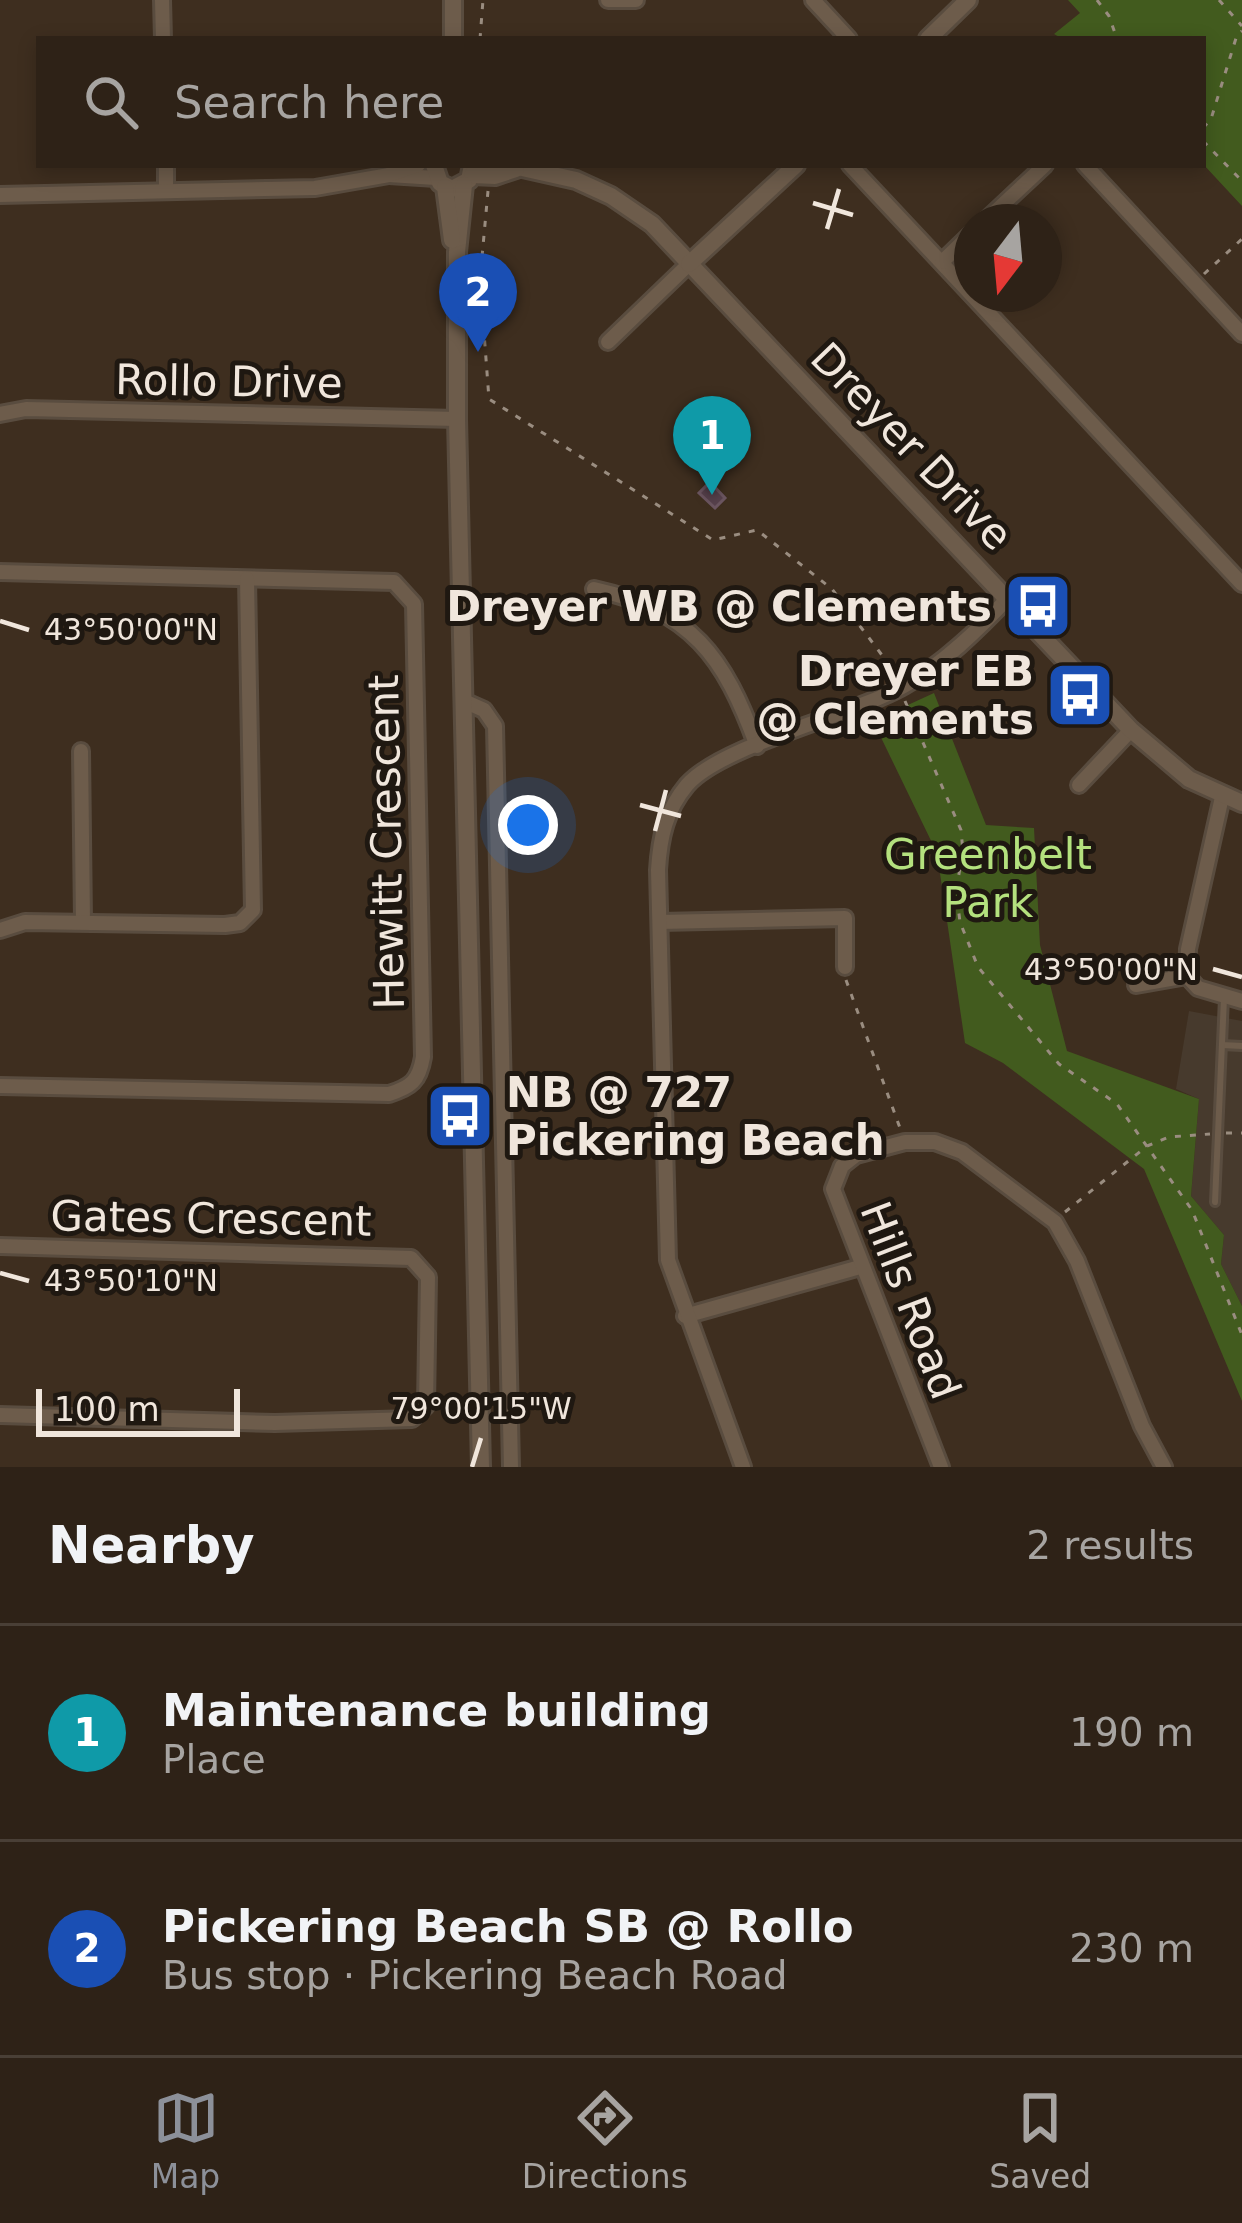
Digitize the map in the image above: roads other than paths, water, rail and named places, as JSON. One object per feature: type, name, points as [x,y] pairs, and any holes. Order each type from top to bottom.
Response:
[{"type":"street","points":[[162,0],[163,36]]},
{"type":"street","points":[[453,0],[453,36]]},
{"type":"street","points":[[608,0],[636,0]]},
{"type":"street","points":[[813,0],[846,36]]},
{"type":"street","points":[[931,36],[968,0]]},
{"type":"street","points":[[166,168],[166,190]]},
{"type":"street","points":[[0,195],[315,188],[409,168]]},
{"type":"street","name":"Dreyer Drive","points":[[459,176],[506,168]]},
{"type":"street","name":"Dreyer Drive","points":[[517,168],[576,180],[611,196],[652,224],[1131,730],[1189,778],[1242,802]]},
{"type":"street","points":[[608,342],[793,168]]},
{"type":"street","points":[[853,168],[1242,584]]},
{"type":"street","points":[[1003,204],[1042,168]]},
{"type":"street","points":[[1088,168],[1242,334]]},
{"type":"street","points":[[389,175],[459,176],[452,243],[458,252],[481,1467]]},
{"type":"street","points":[[942,262],[954,250]]},
{"type":"street","name":"Rollo Drive","points":[[0,414],[26,410],[458,419]]},
{"type":"street","name":"Hewitt Crescent","points":[[0,572],[394,582],[414,604],[420,1073],[410,1088],[389,1094],[0,1086]]},
{"type":"street","points":[[0,930],[25,922],[224,926],[240,923],[253,910],[247,579]]},
{"type":"street","points":[[594,589],[658,610],[686,628],[722,666],[758,746]]},
{"type":"street","points":[[742,1467],[668,1260],[660,836],[672,806],[691,780],[758,746],[901,688],[948,656],[1009,597]]},
{"type":"street","points":[[466,702],[484,710],[495,726],[511,1467]]},
{"type":"street","points":[[1079,784],[1131,730]]},
{"type":"street","points":[[81,751],[83,921]]},
{"type":"street","points":[[1222,796],[1186,976],[1198,988],[1242,1001]]},
{"type":"street","points":[[660,922],[845,918],[845,967]]},
{"type":"street","points":[[1136,985],[1186,976]]},
{"type":"street","name":"Hills Road","points":[[941,1467],[832,1189],[842,1166],[856,1155],[904,1142],[935,1142],[962,1152],[1054,1222],[1077,1261],[1142,1426],[1164,1467]]},
{"type":"street","name":"Gates Crescent","points":[[0,1246],[411,1258],[428,1277],[430,1322],[426,1406],[412,1419],[275,1423],[0,1415]]},
{"type":"street","points":[[685,1316],[860,1267]]},
{"type":"lane","points":[[1215,1202],[1224,998]]},
{"type":"lane","points":[[1222,1045],[1242,1046]]},
{"type":"place","name":"Pickering Beach SB @ Rollo","points":[[478,352]]},
{"type":"place","name":"Maintenance building","points":[[712,495]]},
{"type":"place","name":"Dreyer WB @ Clements","points":[[1038,606]]},
{"type":"place","name":"Dreyer EB @ Clements","points":[[1080,695]]},
{"type":"place","name":"NB @ 727 Pickering Beach","points":[[460,1116]]},
{"type":"park label","name":"Greenbelt Park","points":[[988,878]]}]
